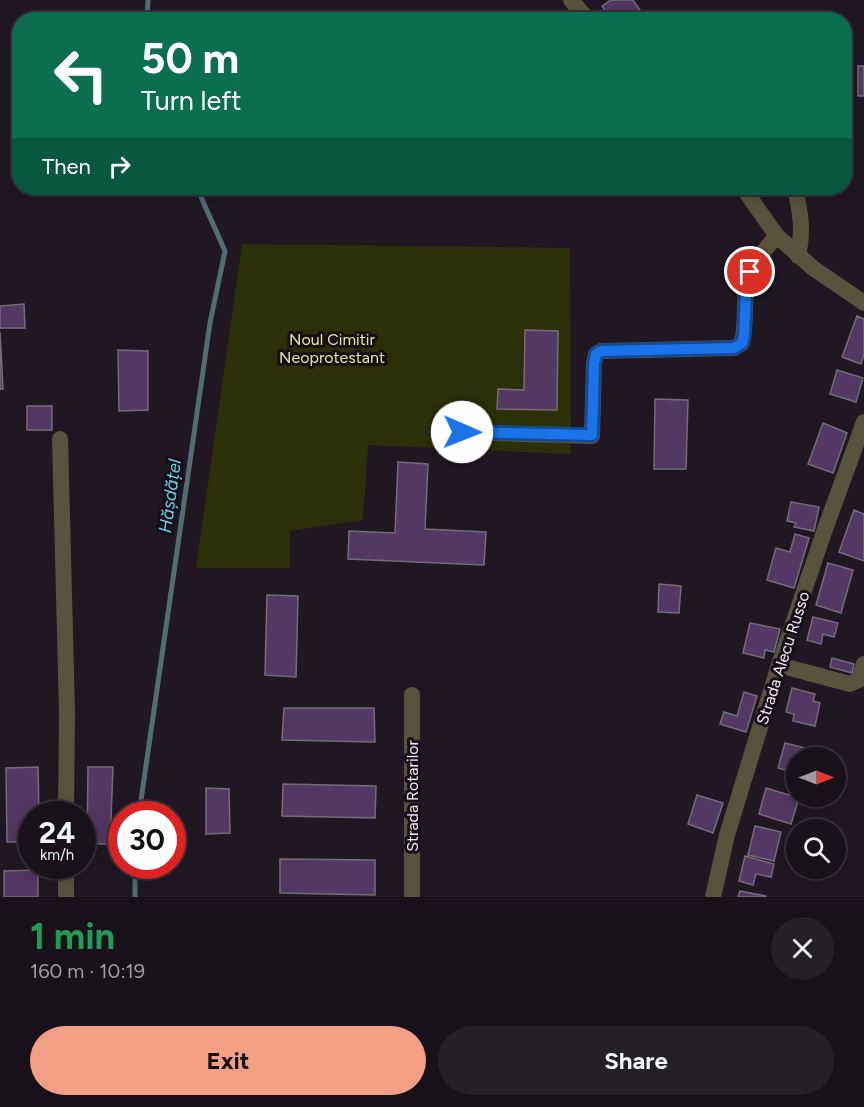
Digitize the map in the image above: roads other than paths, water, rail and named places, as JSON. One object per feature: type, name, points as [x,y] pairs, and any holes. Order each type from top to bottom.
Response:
[{"type":"street","points":[[571,0],[581,12]]},
{"type":"street","points":[[748,195],[777,236],[834,284],[864,303]]},
{"type":"street","points":[[796,195],[802,228],[798,255]]},
{"type":"street","points":[[462,432],[592,435],[596,354],[601,351],[734,348],[742,343],[744,335],[746,292],[750,272],[760,255],[777,236]]},
{"type":"street","name":"Strada Alecu Russo","points":[[713,897],[730,825],[779,665],[864,422]]},
{"type":"street","points":[[60,439],[66,801]]},
{"type":"street","points":[[779,665],[850,684],[858,680],[864,664]]},
{"type":"street","name":"Strada Rotarilor","points":[[412,695],[412,897]]},
{"type":"street","points":[[66,879],[66,897]]},
{"type":"waterway","name":"Hășdățel","points":[[147,12],[148,0]]},
{"type":"waterway","name":"Hășdățel","points":[[141,801],[210,323],[225,251],[200,195]]},
{"type":"waterway","name":"Hășdățel","points":[[135,879],[135,897]]},
{"type":"park label","name":"Noul Cimitir Neoprotestant","points":[[332,348]]}]
